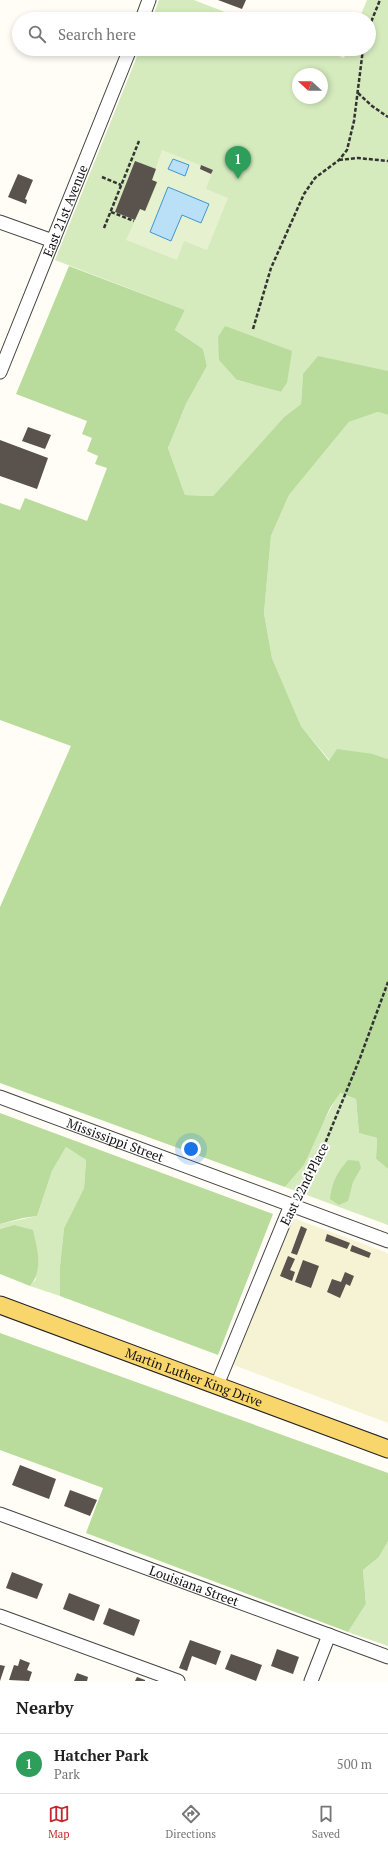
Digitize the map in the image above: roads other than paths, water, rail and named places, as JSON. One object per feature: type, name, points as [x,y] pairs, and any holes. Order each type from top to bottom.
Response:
[{"type":"main road","name":"Martin Luther King Drive","points":[[0,1305],[388,1448]]},
{"type":"street","points":[[145,12],[149,0]]},
{"type":"street","name":"East 21st Avenue","points":[[0,372],[127,56]]},
{"type":"street","points":[[0,222],[52,241]]},
{"type":"street","name":"Mississippi Street","points":[[0,1097],[388,1241]]},
{"type":"street","name":"East 22nd Place","points":[[218,1385],[291,1205]]},
{"type":"street","name":"Louisiana Street","points":[[0,1514],[388,1657]]},
{"type":"street","points":[[0,1616],[178,1681]]},
{"type":"street","points":[[311,1681],[329,1635]]},
{"type":"water","points":[[173,159],[189,165],[185,176],[168,169]]},
{"type":"water","points":[[168,187],[209,204],[201,223],[182,215],[171,241],[150,232]]},
{"type":"place","name":"Hatcher Park","points":[[238,179]]}]
